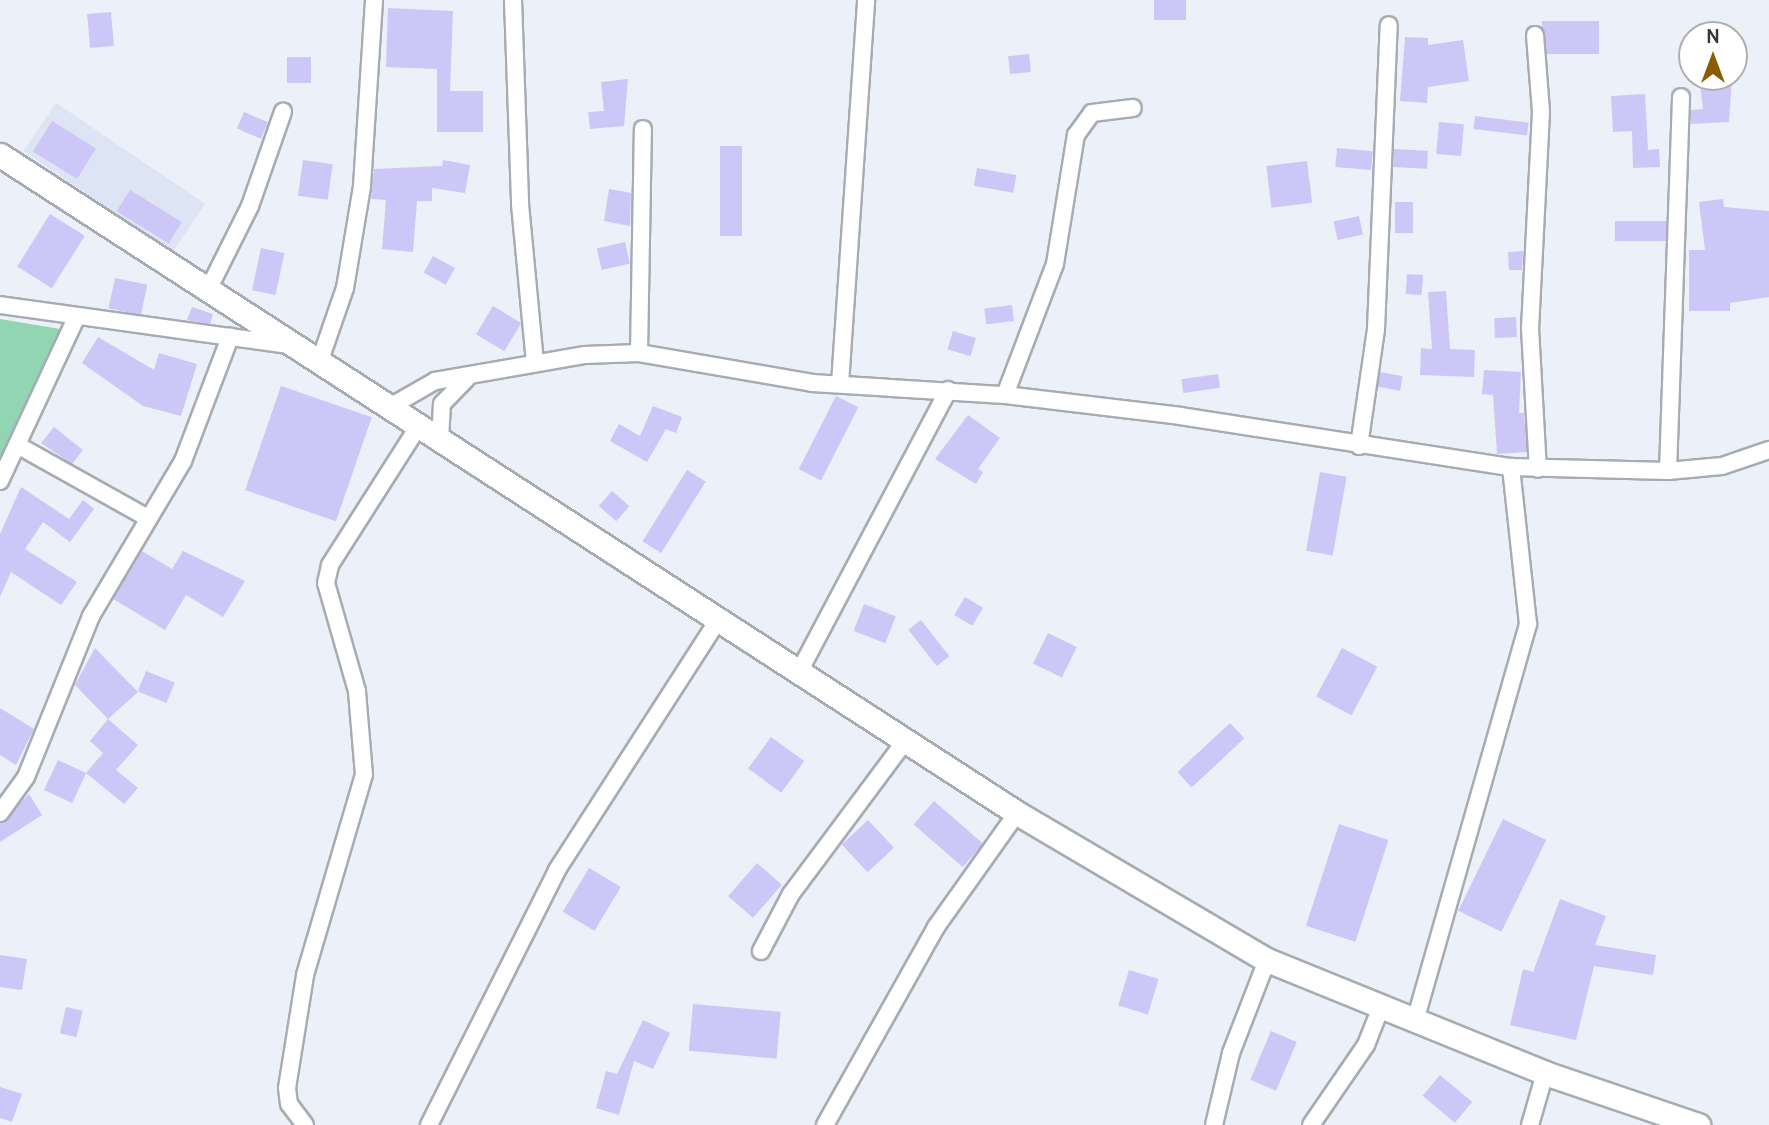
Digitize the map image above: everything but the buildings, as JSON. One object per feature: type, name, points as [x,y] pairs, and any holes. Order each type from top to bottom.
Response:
[{"type":"street","points":[[319,363],[345,288],[362,186],[374,0]]},
{"type":"street","points":[[513,0],[520,204],[535,363]]},
{"type":"street","points":[[840,384],[866,0]]},
{"type":"street","points":[[1359,446],[1377,315],[1389,25]]},
{"type":"street","points":[[1535,35],[1541,112],[1530,328],[1538,469]]},
{"type":"street","points":[[1668,471],[1681,97]]},
{"type":"street","points":[[1005,395],[1055,264],[1079,128],[1091,113],[1133,108]]},
{"type":"street","points":[[208,290],[250,206],[283,112]]},
{"type":"street","points":[[639,353],[643,129]]},
{"type":"street","points":[[0,155],[1017,813],[1266,960],[1545,1073],[1698,1125]]},
{"type":"street","points":[[0,305],[294,346]]},
{"type":"street","points":[[0,481],[19,446],[77,316]]},
{"type":"street","points":[[0,813],[26,777],[91,616],[146,517],[183,461],[230,337]]},
{"type":"street","points":[[388,408],[435,381],[535,363],[639,353],[840,384],[1005,395],[1511,467],[1668,471],[1722,466],[1769,450]]},
{"type":"street","points":[[440,440],[442,404],[468,377]]},
{"type":"street","points":[[799,672],[948,390]]},
{"type":"street","points":[[305,1125],[289,1104],[287,1088],[305,975],[364,775],[357,691],[326,583],[330,565],[418,427]]},
{"type":"street","points":[[19,446],[146,517]]},
{"type":"street","points":[[1415,1021],[1528,624],[1511,467]]},
{"type":"street","points":[[429,1125],[557,870],[719,620]]},
{"type":"street","points":[[761,951],[791,894],[905,741]]},
{"type":"street","points":[[825,1125],[936,927],[1017,813]]},
{"type":"street","points":[[1214,1125],[1231,1053],[1266,960]]},
{"type":"street","points":[[1311,1125],[1366,1045],[1381,1007]]},
{"type":"street","points":[[1530,1125],[1545,1073]]},
{"type":"shaded area","points":[[56,103],[205,204],[173,252],[24,151]]},
{"type":"green space","points":[[0,319],[66,330],[0,476]]}]
